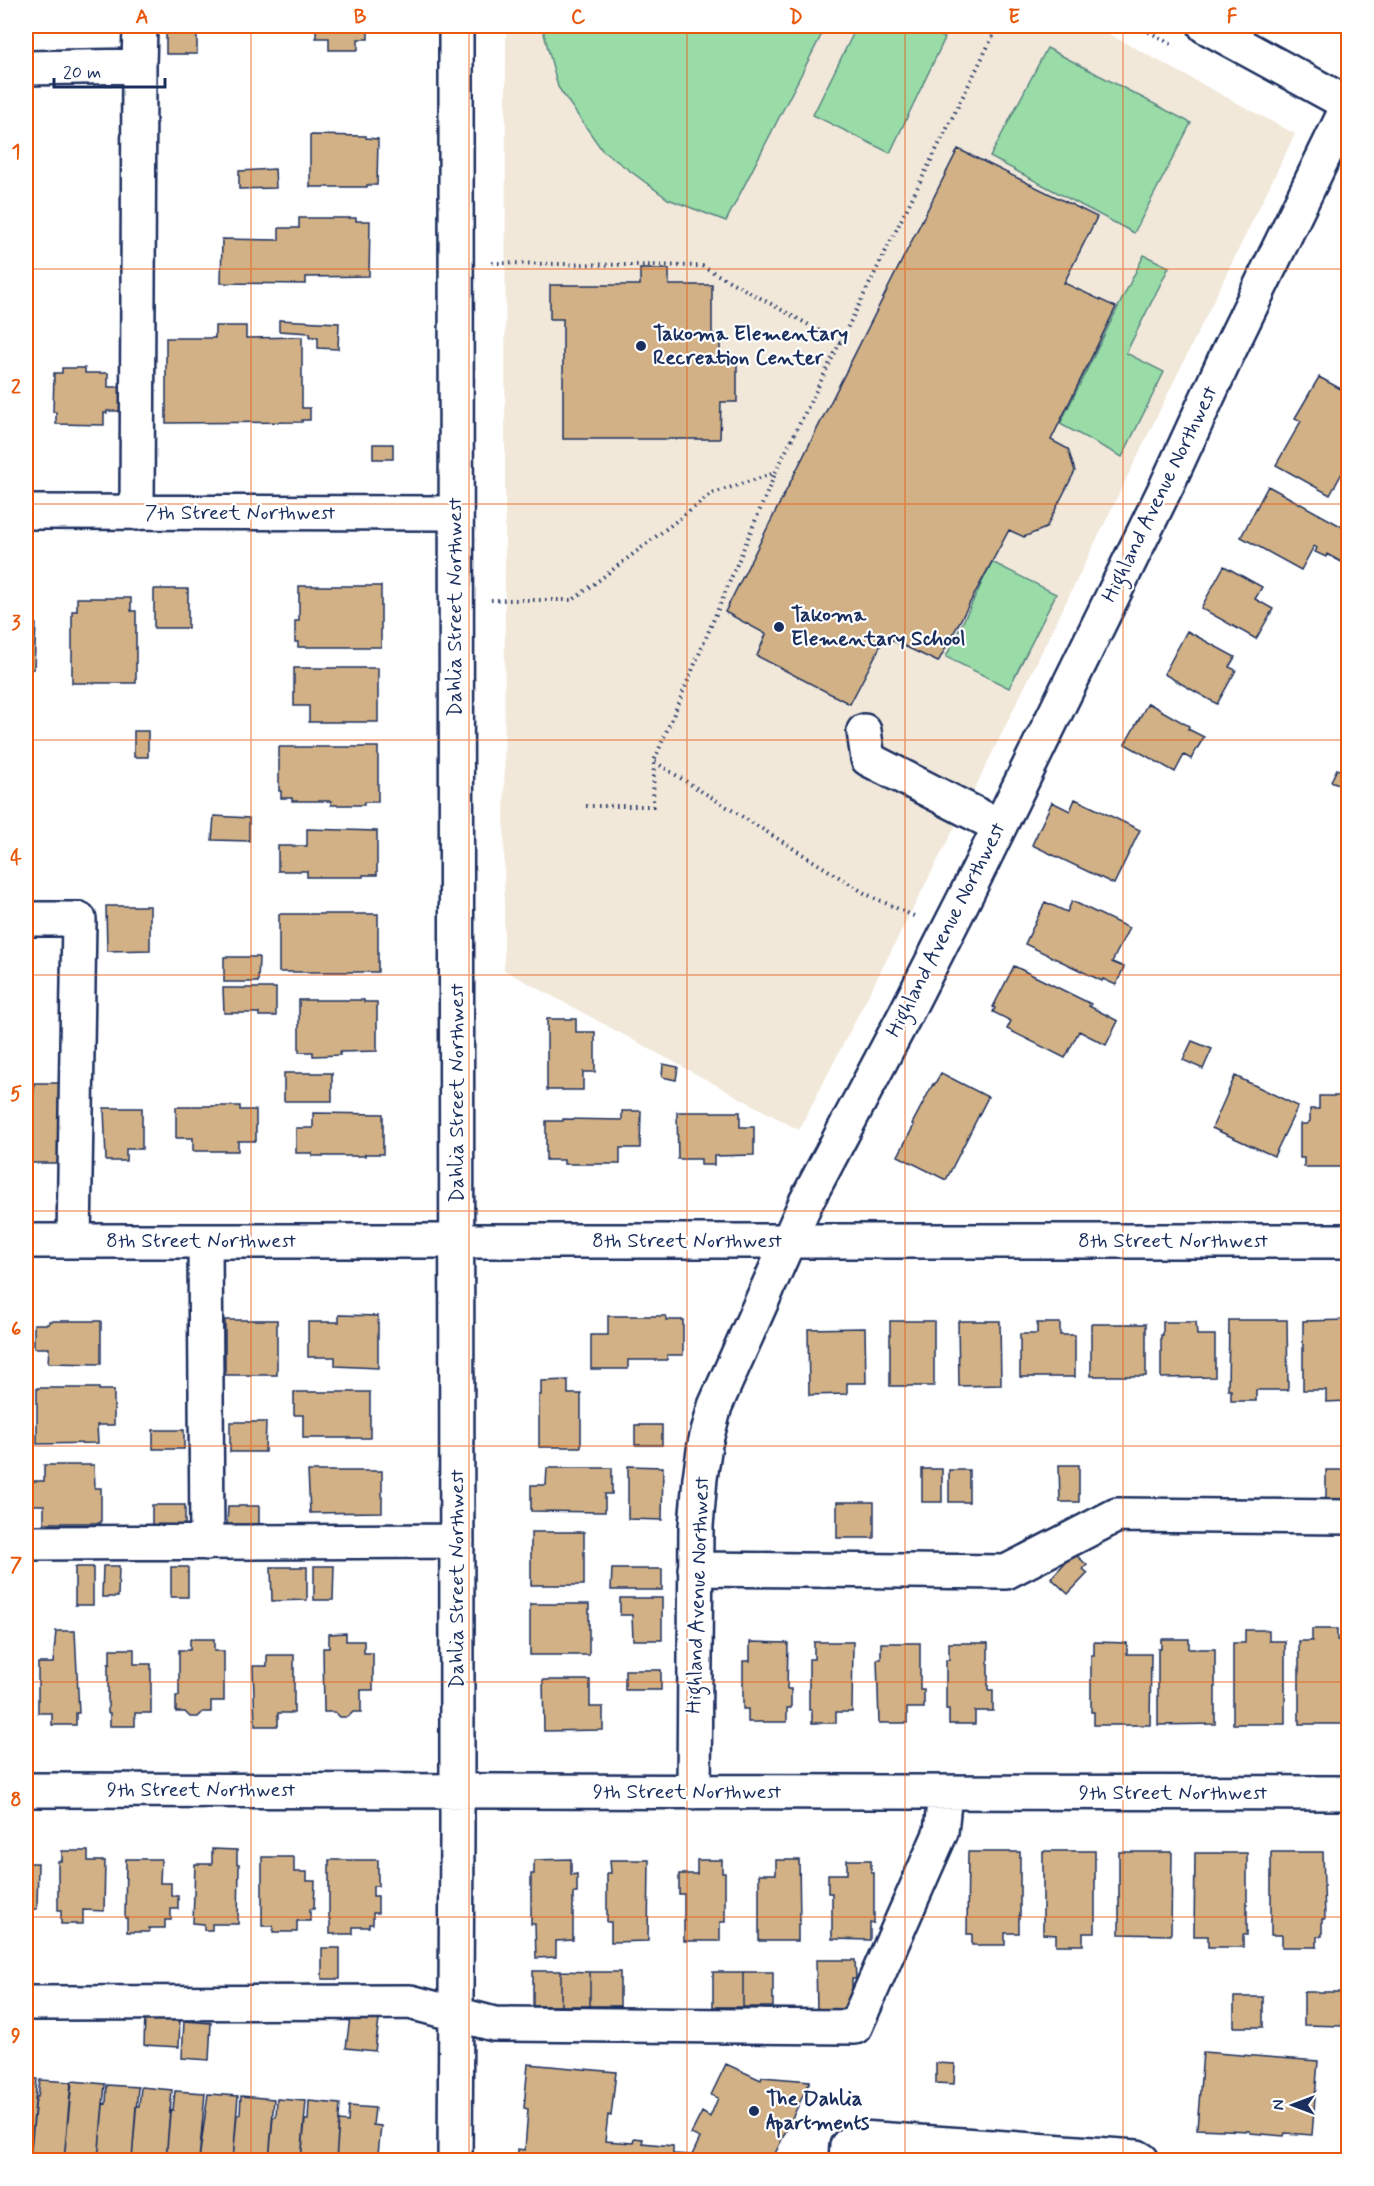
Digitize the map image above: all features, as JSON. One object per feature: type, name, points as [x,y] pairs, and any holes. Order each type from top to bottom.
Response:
[{"type":"street","points":[[137,513],[140,26]]},
{"type":"street","name":"Dahlia Street Northwest","points":[[455,2160],[457,1791],[456,26]]},
{"type":"street","points":[[1205,26],[1348,105]]},
{"type":"street","points":[[26,68],[139,66]]},
{"type":"street","name":"Highland Avenue Northwest","points":[[694,1792],[695,1569],[700,1478],[710,1425],[729,1371],[815,1183],[905,1015],[999,826],[1167,485],[1231,346],[1348,105]]},
{"type":"street","name":"7th Street Northwest","points":[[26,512],[455,513]]},
{"type":"street","points":[[864,730],[868,759],[999,826]]},
{"type":"street","points":[[26,918],[79,918],[74,1241]]},
{"type":"street","name":"8th Street Northwest","points":[[26,1241],[1348,1241]]},
{"type":"street","points":[[204,1241],[207,1542]]},
{"type":"street","points":[[695,1569],[1006,1572],[1117,1515],[1348,1517]]},
{"type":"street","points":[[26,1543],[457,1541]]},
{"type":"street","name":"9th Street Northwest","points":[[26,1790],[1348,1793]]},
{"type":"street","points":[[26,2003],[410,2002],[494,2024],[855,2027],[941,1832],[945,1793]]},
{"type":"street","points":[[846,2160],[847,2146],[853,2140],[861,2138],[1137,2157],[1142,2160]]},
{"type":"path","points":[[586,806],[653,806],[654,761],[775,473],[998,26]]},
{"type":"path","points":[[491,263],[702,266],[840,342]]},
{"type":"path","points":[[491,600],[573,600],[713,493],[775,473]]},
{"type":"path","points":[[654,761],[866,894],[919,918]]},
{"type":"shaded area","name":"Takoma Elementary School","points":[[506,26],[1094,26],[1295,134],[979,780],[799,1130],[504,970]]},
{"type":"green space","points":[[542,26],[826,26],[726,221],[668,199],[602,150],[558,87]]},
{"type":"green space","points":[[857,26],[918,26],[945,38],[890,153],[813,115]]},
{"type":"green space","points":[[1047,48],[1191,123],[1134,233],[990,157]]},
{"type":"green space","points":[[1144,255],[1169,267],[1126,353],[1164,372],[1122,457],[1060,424]]},
{"type":"green space","points":[[992,562],[1056,594],[1009,688],[946,657]]},
{"type":"building","points":[[166,26],[197,26],[197,54],[166,54]]},
{"type":"building","points":[[316,26],[368,26],[368,39],[358,39],[358,50],[329,50],[329,38],[316,38]]},
{"type":"building","points":[[310,135],[366,136],[366,138],[378,139],[377,185],[310,187]]},
{"type":"building","points":[[958,149],[1097,217],[1064,283],[1116,307],[1051,440],[1068,449],[1075,471],[1046,528],[1024,537],[1009,530],[938,662],[885,637],[850,704],[757,656],[766,634],[725,612]]},
{"type":"building","points":[[275,169],[276,188],[239,189],[239,171]]},
{"type":"building","points":[[299,218],[356,218],[356,221],[370,221],[369,276],[306,277],[306,284],[221,283],[222,239],[279,240],[279,228],[299,228]]},
{"type":"building","name":"Takoma Elementary Recreation Center","points":[[640,269],[669,269],[669,285],[712,285],[712,334],[720,334],[720,358],[737,358],[737,402],[721,402],[720,439],[563,439],[563,319],[550,319],[550,285],[640,285]]},
{"type":"building","points":[[279,320],[339,323],[338,349],[318,348],[318,337],[310,337],[310,333],[279,331]]},
{"type":"building","points":[[215,326],[246,326],[246,338],[302,337],[302,408],[310,408],[310,420],[302,420],[302,422],[166,423],[166,338],[215,338]]},
{"type":"building","points":[[62,368],[85,368],[85,373],[108,373],[108,387],[121,387],[121,411],[104,413],[104,425],[56,424],[56,412],[53,412],[54,373],[62,373]]},
{"type":"building","points":[[1319,377],[1348,393],[1348,462],[1330,495],[1276,465],[1301,421],[1295,418]]},
{"type":"building","points":[[373,444],[393,444],[393,459],[373,459]]},
{"type":"building","points":[[1268,486],[1348,530],[1348,552],[1343,563],[1327,554],[1326,557],[1315,552],[1317,548],[1314,546],[1301,570],[1241,537]]},
{"type":"building","points":[[1224,566],[1262,587],[1255,599],[1273,609],[1256,639],[1201,608]]},
{"type":"building","points":[[299,586],[381,586],[381,647],[298,647],[298,642],[295,642],[295,621],[299,621]]},
{"type":"building","points":[[154,589],[188,589],[188,628],[154,628]]},
{"type":"building","points":[[77,598],[131,598],[131,611],[136,611],[136,683],[72,683],[72,611],[77,611]]},
{"type":"building","points":[[26,623],[36,624],[34,669],[26,669]]},
{"type":"building","points":[[1187,631],[1235,657],[1229,667],[1236,670],[1217,704],[1164,674]]},
{"type":"building","points":[[294,668],[378,668],[378,722],[309,722],[309,706],[294,706]]},
{"type":"building","points":[[1148,703],[1204,737],[1191,759],[1184,755],[1175,772],[1125,744]]},
{"type":"building","points":[[134,731],[148,731],[148,757],[134,757]]},
{"type":"building","points":[[279,747],[378,747],[378,802],[364,802],[364,805],[331,805],[331,801],[292,801],[292,798],[281,798]]},
{"type":"building","points":[[1337,769],[1347,773],[1341,785],[1331,781]]},
{"type":"building","points":[[1075,799],[1140,830],[1114,884],[1032,845],[1052,802],[1070,811]]},
{"type":"building","points":[[214,816],[249,818],[249,841],[212,840]]},
{"type":"building","points":[[307,829],[377,831],[377,875],[307,877],[307,871],[278,871],[278,846],[307,846]]},
{"type":"building","points":[[1072,901],[1129,928],[1112,962],[1124,967],[1116,985],[1103,979],[1102,981],[1025,944],[1045,902],[1067,912]]},
{"type":"building","points":[[106,906],[150,906],[150,950],[107,951]]},
{"type":"building","points":[[279,914],[378,914],[378,972],[279,972]]},
{"type":"building","points":[[26,939],[30,939],[30,973],[26,973]]},
{"type":"building","points":[[224,957],[259,957],[258,982],[224,982]]},
{"type":"building","points":[[1014,966],[1091,1004],[1089,1006],[1118,1021],[1106,1045],[1079,1031],[1065,1058],[1007,1029],[1011,1021],[993,1012],[995,1008],[993,1007]]},
{"type":"building","points":[[223,988],[276,988],[276,1016],[259,1016],[259,1013],[224,1013]]},
{"type":"building","points":[[299,1000],[377,1002],[377,1051],[340,1052],[340,1055],[313,1056],[313,1052],[299,1052]]},
{"type":"building","points":[[547,1019],[576,1019],[576,1032],[595,1032],[595,1072],[583,1072],[583,1090],[547,1090]]},
{"type":"building","points":[[1192,1041],[1212,1049],[1203,1069],[1183,1060]]},
{"type":"building","points":[[663,1064],[678,1067],[676,1080],[662,1077]]},
{"type":"building","points":[[284,1073],[332,1073],[332,1101],[284,1101]]},
{"type":"building","points":[[941,1073],[988,1097],[946,1180],[898,1156],[914,1125],[912,1124]]},
{"type":"building","points":[[1235,1076],[1298,1106],[1274,1156],[1212,1128]]},
{"type":"building","points":[[34,1083],[61,1083],[63,1150],[59,1150],[59,1163],[26,1163],[26,1092],[34,1092]]},
{"type":"building","points":[[1319,1096],[1348,1096],[1348,1167],[1304,1167],[1304,1158],[1300,1158],[1300,1124],[1307,1124],[1310,1121],[1310,1109],[1319,1109]]},
{"type":"building","points":[[240,1106],[240,1110],[256,1110],[256,1141],[238,1141],[238,1151],[193,1151],[193,1138],[176,1138],[176,1107]]},
{"type":"building","points":[[104,1108],[142,1108],[142,1149],[126,1149],[126,1161],[106,1161]]},
{"type":"building","points":[[622,1111],[641,1111],[640,1148],[620,1148],[620,1164],[564,1164],[564,1160],[546,1160],[546,1121],[622,1120]]},
{"type":"building","points":[[677,1112],[740,1112],[740,1127],[754,1127],[754,1155],[714,1156],[714,1165],[701,1165],[701,1159],[678,1159]]},
{"type":"building","points":[[313,1113],[383,1114],[383,1154],[312,1156],[312,1153],[296,1153],[296,1128],[313,1128]]},
{"type":"building","points":[[339,1315],[378,1316],[378,1368],[335,1366],[335,1357],[308,1357],[308,1322],[339,1322]]},
{"type":"building","points":[[608,1316],[666,1316],[666,1320],[683,1320],[683,1355],[667,1355],[667,1360],[628,1360],[628,1369],[591,1369],[591,1335],[608,1335]]},
{"type":"building","points":[[225,1320],[277,1320],[277,1375],[225,1375]]},
{"type":"building","points":[[1229,1320],[1287,1320],[1288,1390],[1256,1390],[1256,1401],[1231,1401],[1231,1390],[1228,1390]]},
{"type":"building","points":[[1348,1320],[1348,1401],[1326,1402],[1326,1390],[1303,1390],[1303,1321]]},
{"type":"building","points":[[49,1321],[101,1321],[101,1364],[48,1363],[49,1348],[34,1348],[34,1324],[49,1324]]},
{"type":"building","points":[[890,1321],[934,1321],[934,1386],[890,1386]]},
{"type":"building","points":[[958,1321],[1000,1321],[1001,1385],[959,1386]]},
{"type":"building","points":[[1163,1322],[1196,1322],[1197,1335],[1215,1335],[1215,1377],[1161,1378]]},
{"type":"building","points":[[1037,1323],[1060,1323],[1060,1335],[1075,1335],[1075,1377],[1020,1377],[1020,1334],[1037,1334]]},
{"type":"building","points":[[1091,1324],[1146,1324],[1146,1376],[1091,1376]]},
{"type":"building","points":[[865,1328],[866,1383],[847,1383],[847,1394],[809,1395],[808,1329]]},
{"type":"building","points":[[568,1380],[568,1394],[581,1394],[581,1447],[539,1447],[541,1381]]},
{"type":"building","points":[[37,1388],[114,1390],[114,1425],[97,1425],[98,1443],[37,1444]]},
{"type":"building","points":[[294,1392],[370,1392],[370,1438],[303,1438],[303,1415],[294,1415]]},
{"type":"building","points":[[230,1422],[266,1422],[265,1452],[230,1452]]},
{"type":"building","points":[[635,1425],[662,1425],[662,1445],[635,1445]]},
{"type":"building","points":[[153,1430],[184,1430],[184,1449],[153,1449]]},
{"type":"building","points":[[44,1465],[94,1465],[95,1488],[101,1488],[101,1523],[44,1523],[44,1505],[32,1505],[32,1481],[44,1481]]},
{"type":"building","points":[[1059,1465],[1079,1465],[1079,1502],[1060,1502]]},
{"type":"building","points":[[628,1466],[663,1467],[662,1520],[628,1519]]},
{"type":"building","points":[[547,1468],[612,1468],[612,1494],[605,1494],[605,1512],[531,1511],[531,1485],[546,1485]]},
{"type":"building","points":[[922,1469],[942,1469],[942,1502],[922,1502]]},
{"type":"building","points":[[949,1470],[969,1470],[969,1502],[949,1502]]},
{"type":"building","points":[[1326,1470],[1348,1470],[1348,1503],[1326,1503]]},
{"type":"building","points":[[308,1471],[382,1471],[382,1512],[310,1513]]},
{"type":"building","points":[[837,1502],[874,1502],[874,1538],[837,1538]]},
{"type":"building","points":[[152,1505],[185,1505],[185,1527],[152,1527]]},
{"type":"building","points":[[228,1506],[259,1506],[259,1525],[227,1525]]},
{"type":"building","points":[[531,1532],[584,1532],[584,1585],[531,1585]]},
{"type":"building","points":[[1076,1555],[1087,1565],[1083,1569],[1088,1573],[1068,1594],[1051,1578],[1070,1557],[1071,1559]]},
{"type":"building","points":[[103,1566],[119,1566],[118,1597],[102,1597]]},
{"type":"building","points":[[314,1566],[334,1566],[333,1600],[314,1600]]},
{"type":"building","points":[[75,1567],[93,1567],[93,1605],[75,1605]]},
{"type":"building","points":[[171,1567],[188,1567],[188,1597],[171,1597]]},
{"type":"building","points":[[271,1567],[307,1567],[307,1600],[272,1601]]},
{"type":"building","points":[[612,1569],[662,1569],[662,1590],[611,1590]]},
{"type":"building","points":[[620,1598],[662,1598],[662,1640],[633,1640],[632,1615],[620,1615]]},
{"type":"building","points":[[530,1604],[589,1604],[589,1655],[530,1655]]},
{"type":"building","points":[[1312,1629],[1337,1629],[1337,1640],[1348,1640],[1348,1724],[1299,1724],[1299,1641],[1312,1641]]},
{"type":"building","points":[[1245,1630],[1269,1630],[1269,1641],[1285,1641],[1285,1724],[1233,1724],[1233,1643],[1245,1643]]},
{"type":"building","points":[[56,1631],[75,1631],[79,1713],[76,1713],[76,1725],[52,1725],[52,1713],[38,1713],[38,1663],[53,1663]]},
{"type":"building","points":[[346,1633],[346,1641],[364,1641],[364,1653],[373,1653],[373,1690],[361,1690],[361,1712],[353,1712],[348,1717],[340,1717],[335,1712],[324,1712],[323,1648],[329,1648],[329,1634]]},
{"type":"building","points":[[190,1639],[214,1639],[214,1651],[224,1651],[224,1701],[211,1701],[211,1712],[203,1712],[198,1717],[190,1717],[185,1712],[176,1712],[176,1696],[179,1696],[179,1650],[190,1650]]},
{"type":"building","points":[[1161,1639],[1189,1639],[1189,1649],[1215,1649],[1215,1724],[1158,1725],[1158,1649],[1161,1649]]},
{"type":"building","points":[[750,1642],[788,1643],[787,1689],[791,1689],[791,1708],[787,1708],[787,1722],[748,1722],[748,1709],[743,1709],[743,1661],[750,1661]]},
{"type":"building","points":[[814,1642],[853,1642],[852,1712],[836,1712],[836,1723],[812,1723],[812,1710],[809,1710],[809,1659],[814,1659]]},
{"type":"building","points":[[1094,1642],[1127,1643],[1127,1654],[1151,1654],[1150,1725],[1094,1725],[1094,1712],[1091,1712],[1091,1655],[1094,1655]]},
{"type":"building","points":[[881,1643],[920,1643],[920,1690],[924,1690],[924,1708],[907,1708],[907,1723],[879,1723],[877,1659],[881,1659]]},
{"type":"building","points":[[949,1643],[988,1643],[988,1690],[993,1690],[993,1711],[975,1711],[975,1724],[949,1724],[949,1709],[946,1709],[946,1660],[949,1660]]},
{"type":"building","points":[[110,1649],[134,1649],[134,1664],[151,1664],[151,1713],[135,1713],[135,1726],[110,1726],[108,1664],[110,1664]]},
{"type":"building","points":[[267,1655],[294,1655],[294,1713],[278,1713],[278,1726],[255,1726],[253,1666],[267,1666]]},
{"type":"building","points":[[625,1670],[661,1670],[661,1690],[625,1690]]},
{"type":"building","points":[[543,1680],[590,1680],[590,1707],[603,1707],[603,1730],[544,1731]]},
{"type":"building","points":[[212,1849],[237,1850],[237,1864],[239,1864],[238,1924],[212,1924],[212,1930],[204,1930],[204,1924],[193,1923],[195,1864],[212,1864]]},
{"type":"building","points":[[1346,1850],[1348,1850],[1348,1930],[1346,1930]]},
{"type":"building","points":[[62,1851],[88,1851],[88,1861],[105,1861],[104,1911],[83,1910],[83,1924],[61,1924],[61,1910],[58,1910],[58,1861],[62,1861]]},
{"type":"building","points":[[1043,1851],[1095,1851],[1095,1933],[1083,1933],[1083,1945],[1056,1945],[1056,1935],[1043,1934]]},
{"type":"building","points":[[968,1852],[1020,1852],[1019,1933],[1005,1933],[1005,1945],[972,1945],[972,1934],[967,1934]]},
{"type":"building","points":[[1119,1852],[1172,1852],[1171,1935],[1119,1934]]},
{"type":"building","points":[[1271,1852],[1323,1852],[1325,1919],[1322,1919],[1322,1936],[1317,1936],[1317,1947],[1282,1947],[1282,1935],[1271,1935]]},
{"type":"building","points":[[1195,1853],[1247,1853],[1247,1935],[1243,1935],[1243,1947],[1208,1947],[1208,1936],[1194,1936]]},
{"type":"building","points":[[262,1857],[294,1857],[294,1872],[307,1872],[307,1881],[315,1881],[314,1909],[310,1909],[310,1921],[297,1921],[297,1932],[273,1932],[273,1926],[262,1926]]},
{"type":"building","points":[[126,1859],[161,1859],[160,1883],[171,1883],[171,1896],[178,1896],[178,1909],[171,1909],[171,1920],[165,1920],[165,1928],[149,1928],[149,1932],[127,1932],[127,1918],[125,1918]]},
{"type":"building","points":[[571,1859],[571,1875],[577,1874],[577,1893],[573,1893],[573,1940],[556,1941],[556,1957],[536,1958],[535,1924],[531,1924],[531,1874],[534,1874],[534,1860]]},
{"type":"building","points":[[329,1860],[378,1860],[378,1886],[373,1886],[373,1896],[378,1896],[378,1913],[373,1913],[373,1924],[369,1924],[369,1927],[353,1927],[353,1934],[330,1934]]},
{"type":"building","points":[[610,1860],[649,1860],[648,1941],[611,1942],[611,1922],[607,1922],[607,1873],[611,1873]]},
{"type":"building","points":[[697,1860],[722,1860],[722,1873],[725,1873],[725,1922],[720,1922],[720,1941],[684,1941],[684,1894],[679,1894],[679,1874],[697,1874]]},
{"type":"building","points":[[776,1860],[799,1860],[798,1941],[759,1941],[759,1874],[776,1874]]},
{"type":"building","points":[[847,1860],[871,1860],[871,1873],[874,1873],[874,1923],[870,1923],[870,1940],[832,1939],[832,1893],[828,1893],[828,1874],[847,1874]]},
{"type":"building","points":[[26,1863],[38,1863],[37,1909],[26,1909]]},
{"type":"building","points":[[322,1948],[340,1948],[340,1979],[322,1979]]},
{"type":"building","points":[[816,1960],[855,1960],[856,1979],[852,1979],[852,2012],[817,2012]]},
{"type":"building","points":[[533,1971],[561,1971],[561,2006],[533,2006]]},
{"type":"building","points":[[561,1971],[590,1972],[590,2006],[561,2006]]},
{"type":"building","points":[[590,1972],[620,1972],[620,2006],[590,2006]]},
{"type":"building","points":[[713,1972],[743,1972],[743,2007],[713,2007]]},
{"type":"building","points":[[743,1972],[773,1972],[773,2007],[743,2007]]},
{"type":"building","points":[[1304,1992],[1342,1992],[1342,2026],[1304,2025]]},
{"type":"building","points":[[1234,1997],[1263,1997],[1263,2027],[1234,2027]]},
{"type":"building","points":[[145,2014],[180,2015],[179,2047],[144,2045]]},
{"type":"building","points":[[350,2017],[379,2020],[375,2051],[346,2048]]},
{"type":"building","points":[[184,2021],[211,2023],[209,2060],[182,2058]]},
{"type":"building","points":[[1203,2052],[1318,2061],[1312,2135],[1285,2133],[1284,2136],[1250,2133],[1250,2131],[1197,2129]]},
{"type":"building","points":[[936,2063],[955,2064],[954,2084],[936,2083]]},
{"type":"building","name":"The Dahlia Apartments","points":[[528,2064],[616,2072],[611,2116],[608,2115],[605,2141],[633,2143],[634,2138],[643,2139],[642,2143],[673,2146],[673,2154],[692,2155],[700,2138],[691,2134],[702,2112],[710,2117],[718,2098],[711,2095],[726,2064],[761,2080],[762,2077],[810,2081],[772,2160],[518,2160],[518,2149],[525,2150],[528,2109],[524,2108]]},
{"type":"building","points":[[26,2078],[37,2079],[30,2160],[26,2160]]},
{"type":"building","points":[[40,2080],[71,2082],[64,2160],[30,2160],[36,2097],[38,2097]]},
{"type":"building","points":[[72,2081],[105,2084],[98,2160],[64,2160]]},
{"type":"building","points":[[107,2085],[138,2087],[132,2160],[98,2160],[103,2103],[106,2104]]},
{"type":"building","points":[[141,2087],[172,2090],[166,2160],[132,2160],[136,2106],[139,2106]]},
{"type":"building","points":[[175,2091],[205,2093],[199,2160],[166,2160],[170,2109],[173,2110]]},
{"type":"building","points":[[208,2094],[238,2096],[233,2160],[199,2160]]},
{"type":"building","points":[[241,2096],[274,2099],[269,2160],[233,2160]]},
{"type":"building","points":[[277,2099],[306,2101],[301,2160],[269,2160]]},
{"type":"building","points":[[309,2101],[340,2104],[336,2160],[301,2160]]},
{"type":"building","points":[[349,2106],[375,2108],[373,2125],[381,2126],[378,2154],[372,2154],[371,2160],[336,2160],[339,2121],[348,2122]]},
{"type":"building","points":[[867,2148],[1025,2160],[866,2160]]},
{"type":"place","name":"Takoma Elementary Recreation Center","points":[[641,346]]},
{"type":"place","name":"Takoma Elementary School","points":[[779,627]]},
{"type":"place","name":"The Dahlia Apartments","points":[[754,2111]]}]
